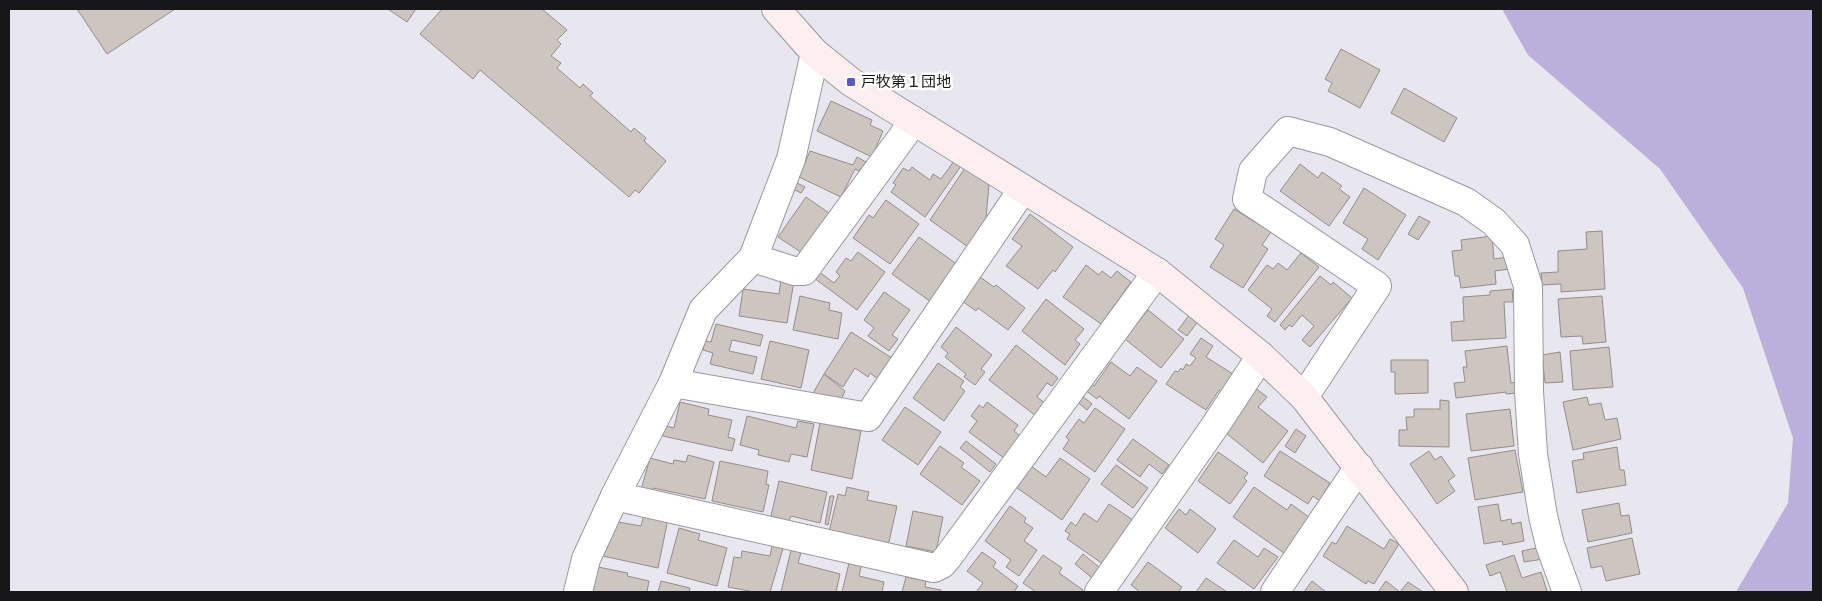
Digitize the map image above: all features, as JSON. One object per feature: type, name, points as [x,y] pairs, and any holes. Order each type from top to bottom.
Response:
[{"type":"street","points":[[776,9],[815,53],[851,82],[1157,272],[1261,356],[1304,397],[1454,592]]},
{"type":"street","points":[[578,592],[586,559],[615,496],[673,383],[703,310],[753,258],[791,159],[815,53]]},
{"type":"street","points":[[753,258],[794,271],[804,271],[914,121]]},
{"type":"street","points":[[1304,397],[1377,286],[1247,199],[1253,171],[1288,132],[1330,142],[1466,202],[1494,222],[1515,245],[1528,286],[1529,391],[1534,454],[1543,516],[1550,545],[1567,592]]},
{"type":"street","points":[[673,383],[868,417],[1023,189]]},
{"type":"street","points":[[615,496],[934,568],[942,564],[948,557],[1157,272]]},
{"type":"street","points":[[1100,592],[1261,356]]},
{"type":"street","points":[[1275,592],[1359,467]]},
{"type":"shaded area","points":[[1502,9],[1813,9],[1813,592],[1736,592],[1788,503],[1793,438],[1743,288],[1660,169],[1528,55]]},
{"type":"building","points":[[77,9],[175,9],[107,54]]},
{"type":"building","points":[[388,9],[416,9],[407,22]]},
{"type":"building","points":[[442,9],[542,9],[567,30],[557,40],[561,44],[551,56],[561,63],[557,68],[580,88],[583,84],[593,93],[590,96],[631,132],[634,128],[646,138],[644,141],[666,161],[639,193],[635,190],[629,197],[480,70],[473,79],[420,34]]},
{"type":"building","points":[[1341,49],[1380,70],[1360,108],[1328,91],[1332,83],[1325,79]]},
{"type":"building","points":[[1404,88],[1457,118],[1444,142],[1391,113]]},
{"type":"building","points":[[831,101],[872,120],[870,125],[883,131],[872,157],[817,131]]},
{"type":"building","points":[[810,151],[853,165],[857,157],[866,162],[859,171],[855,169],[841,197],[799,177]]},
{"type":"building","points":[[954,161],[961,166],[925,217],[891,192],[896,185],[893,183],[903,168],[909,171],[912,167],[930,180],[933,174],[941,179]]},
{"type":"building","points":[[1300,164],[1318,178],[1322,172],[1342,186],[1339,189],[1350,197],[1329,226],[1280,191]]},
{"type":"building","points":[[965,168],[989,185],[985,229],[971,249],[930,220]]},
{"type":"building","points":[[795,182],[805,187],[801,193],[791,188]]},
{"type":"building","points":[[1364,188],[1406,215],[1378,260],[1362,249],[1368,239],[1343,223]]},
{"type":"building","points":[[806,197],[829,213],[802,253],[778,237]]},
{"type":"building","points":[[886,200],[919,224],[890,264],[853,238],[869,215],[873,218]]},
{"type":"building","points":[[1234,209],[1271,232],[1262,245],[1268,249],[1243,288],[1210,267],[1224,245],[1215,239]]},
{"type":"building","points":[[1030,214],[1073,247],[1055,272],[1053,270],[1038,289],[1006,266],[1022,246],[1012,239]]},
{"type":"building","points":[[1419,216],[1430,222],[1418,240],[1408,234]]},
{"type":"building","points":[[1602,231],[1605,289],[1561,292],[1561,284],[1542,285],[1541,273],[1558,272],[1558,251],[1587,249],[1586,232]]},
{"type":"building","points":[[1492,236],[1494,259],[1508,257],[1509,269],[1495,271],[1496,284],[1461,288],[1459,276],[1455,276],[1452,251],[1462,250],[1461,240]]},
{"type":"building","points":[[919,237],[958,265],[931,302],[892,274]]},
{"type":"building","points":[[858,252],[885,272],[857,310],[814,278],[818,271],[834,283],[840,276],[836,272],[846,258],[851,261]]},
{"type":"building","points":[[1301,253],[1319,267],[1275,322],[1267,316],[1272,309],[1248,290],[1267,265],[1273,269],[1278,263],[1287,270]]},
{"type":"building","points":[[1086,265],[1099,275],[1102,271],[1111,278],[1117,271],[1131,282],[1101,324],[1063,297]]},
{"type":"building","points":[[1320,276],[1331,285],[1333,282],[1352,298],[1310,347],[1302,340],[1314,326],[1302,315],[1292,327],[1289,325],[1285,330],[1280,325]]},
{"type":"building","points":[[980,277],[994,287],[996,285],[1025,308],[1008,330],[978,308],[976,311],[962,301]]},
{"type":"building","points":[[781,279],[794,281],[787,323],[739,316],[743,289],[779,294]]},
{"type":"building","points":[[1512,289],[1513,302],[1504,302],[1506,338],[1452,341],[1451,322],[1464,321],[1463,297],[1490,295],[1490,291]]},
{"type":"building","points":[[884,292],[910,310],[892,335],[898,339],[889,351],[868,336],[874,328],[864,320]]},
{"type":"building","points":[[800,296],[830,303],[829,310],[842,313],[838,339],[793,330]]},
{"type":"building","points":[[1602,296],[1606,342],[1583,344],[1582,336],[1561,337],[1558,299]]},
{"type":"building","points":[[1046,299],[1084,329],[1075,340],[1080,344],[1065,365],[1022,331]]},
{"type":"building","points":[[1148,310],[1184,339],[1161,368],[1125,339]]},
{"type":"building","points":[[1190,314],[1199,320],[1187,336],[1178,330]]},
{"type":"building","points":[[716,324],[763,335],[760,346],[732,340],[729,351],[757,357],[753,374],[710,364],[713,353],[703,350],[705,341],[711,342]]},
{"type":"building","points":[[956,327],[992,355],[981,369],[985,372],[975,385],[964,377],[966,374],[945,357],[948,353],[941,347]]},
{"type":"building","points":[[851,332],[892,358],[878,379],[870,373],[868,377],[855,368],[843,387],[824,374]]},
{"type":"building","points":[[1201,338],[1213,346],[1206,357],[1233,374],[1221,392],[1219,390],[1206,410],[1166,384],[1175,371],[1178,372],[1181,368],[1183,370],[1186,364],[1190,366],[1196,358],[1190,354]]},
{"type":"building","points":[[770,341],[809,350],[801,388],[761,379]]},
{"type":"building","points":[[1016,345],[1058,378],[1052,386],[1047,383],[1037,397],[1046,404],[1036,416],[989,380]]},
{"type":"building","points":[[1507,346],[1511,383],[1516,382],[1518,393],[1506,394],[1506,392],[1456,398],[1454,383],[1465,382],[1463,367],[1467,367],[1465,351]]},
{"type":"building","points":[[1609,347],[1613,387],[1573,390],[1570,351]]},
{"type":"building","points":[[1560,352],[1563,382],[1545,383],[1542,355]]},
{"type":"building","points":[[1391,360],[1428,360],[1428,393],[1395,394],[1395,372],[1391,372]]},
{"type":"building","points":[[1111,362],[1130,376],[1137,367],[1157,381],[1129,419],[1099,396],[1097,399],[1084,389],[1089,382],[1094,386]]},
{"type":"building","points":[[938,363],[964,381],[960,387],[965,391],[944,421],[913,398]]},
{"type":"building","points":[[824,374],[845,391],[840,402],[812,395]]},
{"type":"building","points":[[1254,387],[1267,397],[1258,407],[1288,431],[1263,463],[1221,429]]},
{"type":"building","points":[[1081,395],[1092,404],[1087,410],[1076,401]]},
{"type":"building","points":[[1587,397],[1589,405],[1601,403],[1605,420],[1617,418],[1621,439],[1573,450],[1563,402]]},
{"type":"building","points":[[1440,400],[1449,401],[1449,447],[1399,446],[1399,430],[1407,430],[1406,417],[1414,417],[1414,409],[1440,409]]},
{"type":"building","points":[[680,402],[709,409],[708,415],[732,420],[728,437],[735,439],[732,451],[658,435],[662,425],[674,428]]},
{"type":"building","points":[[987,402],[1018,425],[1014,431],[1020,436],[1004,458],[969,432],[977,421],[971,416],[979,405],[983,408]]},
{"type":"building","points":[[905,407],[941,432],[918,465],[882,440]]},
{"type":"building","points":[[1095,408],[1125,429],[1095,472],[1063,449],[1069,440],[1066,437],[1079,419],[1084,423]]},
{"type":"building","points":[[1510,409],[1514,446],[1471,451],[1466,414]]},
{"type":"building","points":[[747,416],[796,428],[798,421],[814,424],[807,457],[791,454],[789,462],[758,455],[759,450],[740,445]]},
{"type":"building","points":[[820,423],[861,431],[852,479],[811,470]]},
{"type":"building","points":[[1296,429],[1306,436],[1295,453],[1285,446]]},
{"type":"building","points":[[1133,439],[1169,465],[1162,474],[1149,464],[1140,477],[1117,460]]},
{"type":"building","points":[[966,441],[996,464],[990,472],[960,448]]},
{"type":"building","points":[[940,446],[964,463],[961,467],[980,481],[962,505],[920,474]]},
{"type":"building","points":[[1617,447],[1620,470],[1624,470],[1626,485],[1577,493],[1572,461],[1584,459],[1583,453]]},
{"type":"building","points":[[1515,450],[1523,492],[1475,500],[1468,458]]},
{"type":"building","points":[[1280,451],[1330,483],[1320,501],[1313,496],[1308,504],[1264,476]]},
{"type":"building","points":[[1429,451],[1435,460],[1441,456],[1455,476],[1448,481],[1455,491],[1437,504],[1410,464]]},
{"type":"building","points":[[1218,452],[1248,473],[1244,478],[1247,481],[1230,504],[1198,481]]},
{"type":"building","points":[[688,455],[714,462],[705,499],[653,488],[651,493],[641,490],[650,458],[673,464],[674,460],[686,462]]},
{"type":"building","points":[[1060,458],[1090,479],[1062,520],[1016,487],[1031,466],[1046,477]]},
{"type":"building","points":[[720,461],[768,471],[766,484],[769,485],[763,512],[712,501]]},
{"type":"building","points":[[1116,465],[1148,488],[1133,508],[1101,484]]},
{"type":"building","points":[[779,481],[827,492],[820,523],[791,516],[789,521],[771,516]]},
{"type":"building","points":[[847,487],[869,492],[867,500],[897,506],[888,546],[829,532],[838,494],[845,496]]},
{"type":"building","points":[[1254,487],[1287,510],[1291,504],[1310,518],[1284,553],[1233,517]]},
{"type":"building","points":[[830,496],[834,496],[828,525],[825,524]]},
{"type":"building","points":[[1619,503],[1621,516],[1629,515],[1632,533],[1588,542],[1582,510]]},
{"type":"building","points":[[1109,504],[1133,520],[1103,564],[1067,539],[1070,534],[1065,531],[1071,522],[1076,526],[1084,513],[1097,522]]},
{"type":"building","points":[[1498,504],[1501,521],[1511,519],[1512,524],[1521,522],[1524,541],[1503,545],[1502,541],[1484,544],[1478,507]]},
{"type":"building","points":[[1010,506],[1026,518],[1024,522],[1033,528],[1024,541],[1037,550],[1019,576],[1006,567],[1011,560],[985,541]]},
{"type":"building","points":[[1179,509],[1186,515],[1190,509],[1216,529],[1198,553],[1165,528]]},
{"type":"building","points":[[913,511],[943,517],[936,552],[906,546]]},
{"type":"building","points":[[644,514],[668,519],[658,568],[603,556],[618,522],[641,526]]},
{"type":"building","points":[[1347,526],[1384,549],[1390,539],[1399,544],[1374,584],[1368,581],[1366,584],[1323,556],[1332,542],[1336,544]]},
{"type":"building","points":[[679,528],[700,534],[698,540],[727,548],[717,586],[667,573]]},
{"type":"building","points":[[1632,538],[1640,574],[1606,581],[1602,566],[1591,568],[1587,548]]},
{"type":"building","points":[[1234,540],[1258,557],[1264,548],[1278,557],[1254,589],[1217,563]]},
{"type":"building","points":[[773,542],[784,545],[770,592],[754,592],[728,587],[734,557],[741,558],[742,551],[770,556]]},
{"type":"building","points":[[792,546],[802,549],[798,563],[840,574],[836,592],[781,592]]},
{"type":"building","points":[[1541,547],[1544,559],[1524,562],[1522,551]]},
{"type":"building","points":[[982,552],[996,562],[993,567],[1018,586],[1014,592],[976,592],[983,583],[967,571]]},
{"type":"building","points":[[1083,554],[1100,568],[1092,578],[1075,564]]},
{"type":"building","points":[[1043,555],[1062,568],[1059,573],[1083,590],[1082,592],[1036,592],[1023,583]]},
{"type":"building","points":[[1514,555],[1522,578],[1541,572],[1547,591],[1507,592],[1500,572],[1490,576],[1486,565]]},
{"type":"building","points":[[850,559],[862,562],[859,576],[884,582],[882,592],[842,592]]},
{"type":"building","points":[[1148,562],[1182,587],[1178,592],[1140,592],[1131,585]]},
{"type":"building","points":[[598,567],[628,573],[627,576],[649,581],[647,592],[593,592]]},
{"type":"building","points":[[906,577],[926,581],[925,587],[941,590],[941,592],[902,592]]},
{"type":"building","points":[[1206,578],[1227,592],[1196,592]]},
{"type":"building","points":[[661,581],[690,588],[689,592],[658,592]]},
{"type":"building","points":[[1312,581],[1326,592],[1304,592]]},
{"type":"building","points":[[1386,581],[1400,592],[1378,592]]},
{"type":"building","points":[[1408,582],[1423,592],[1400,592]]},
{"type":"place","name":"戸牧第１団地","points":[[851,82]]}]
